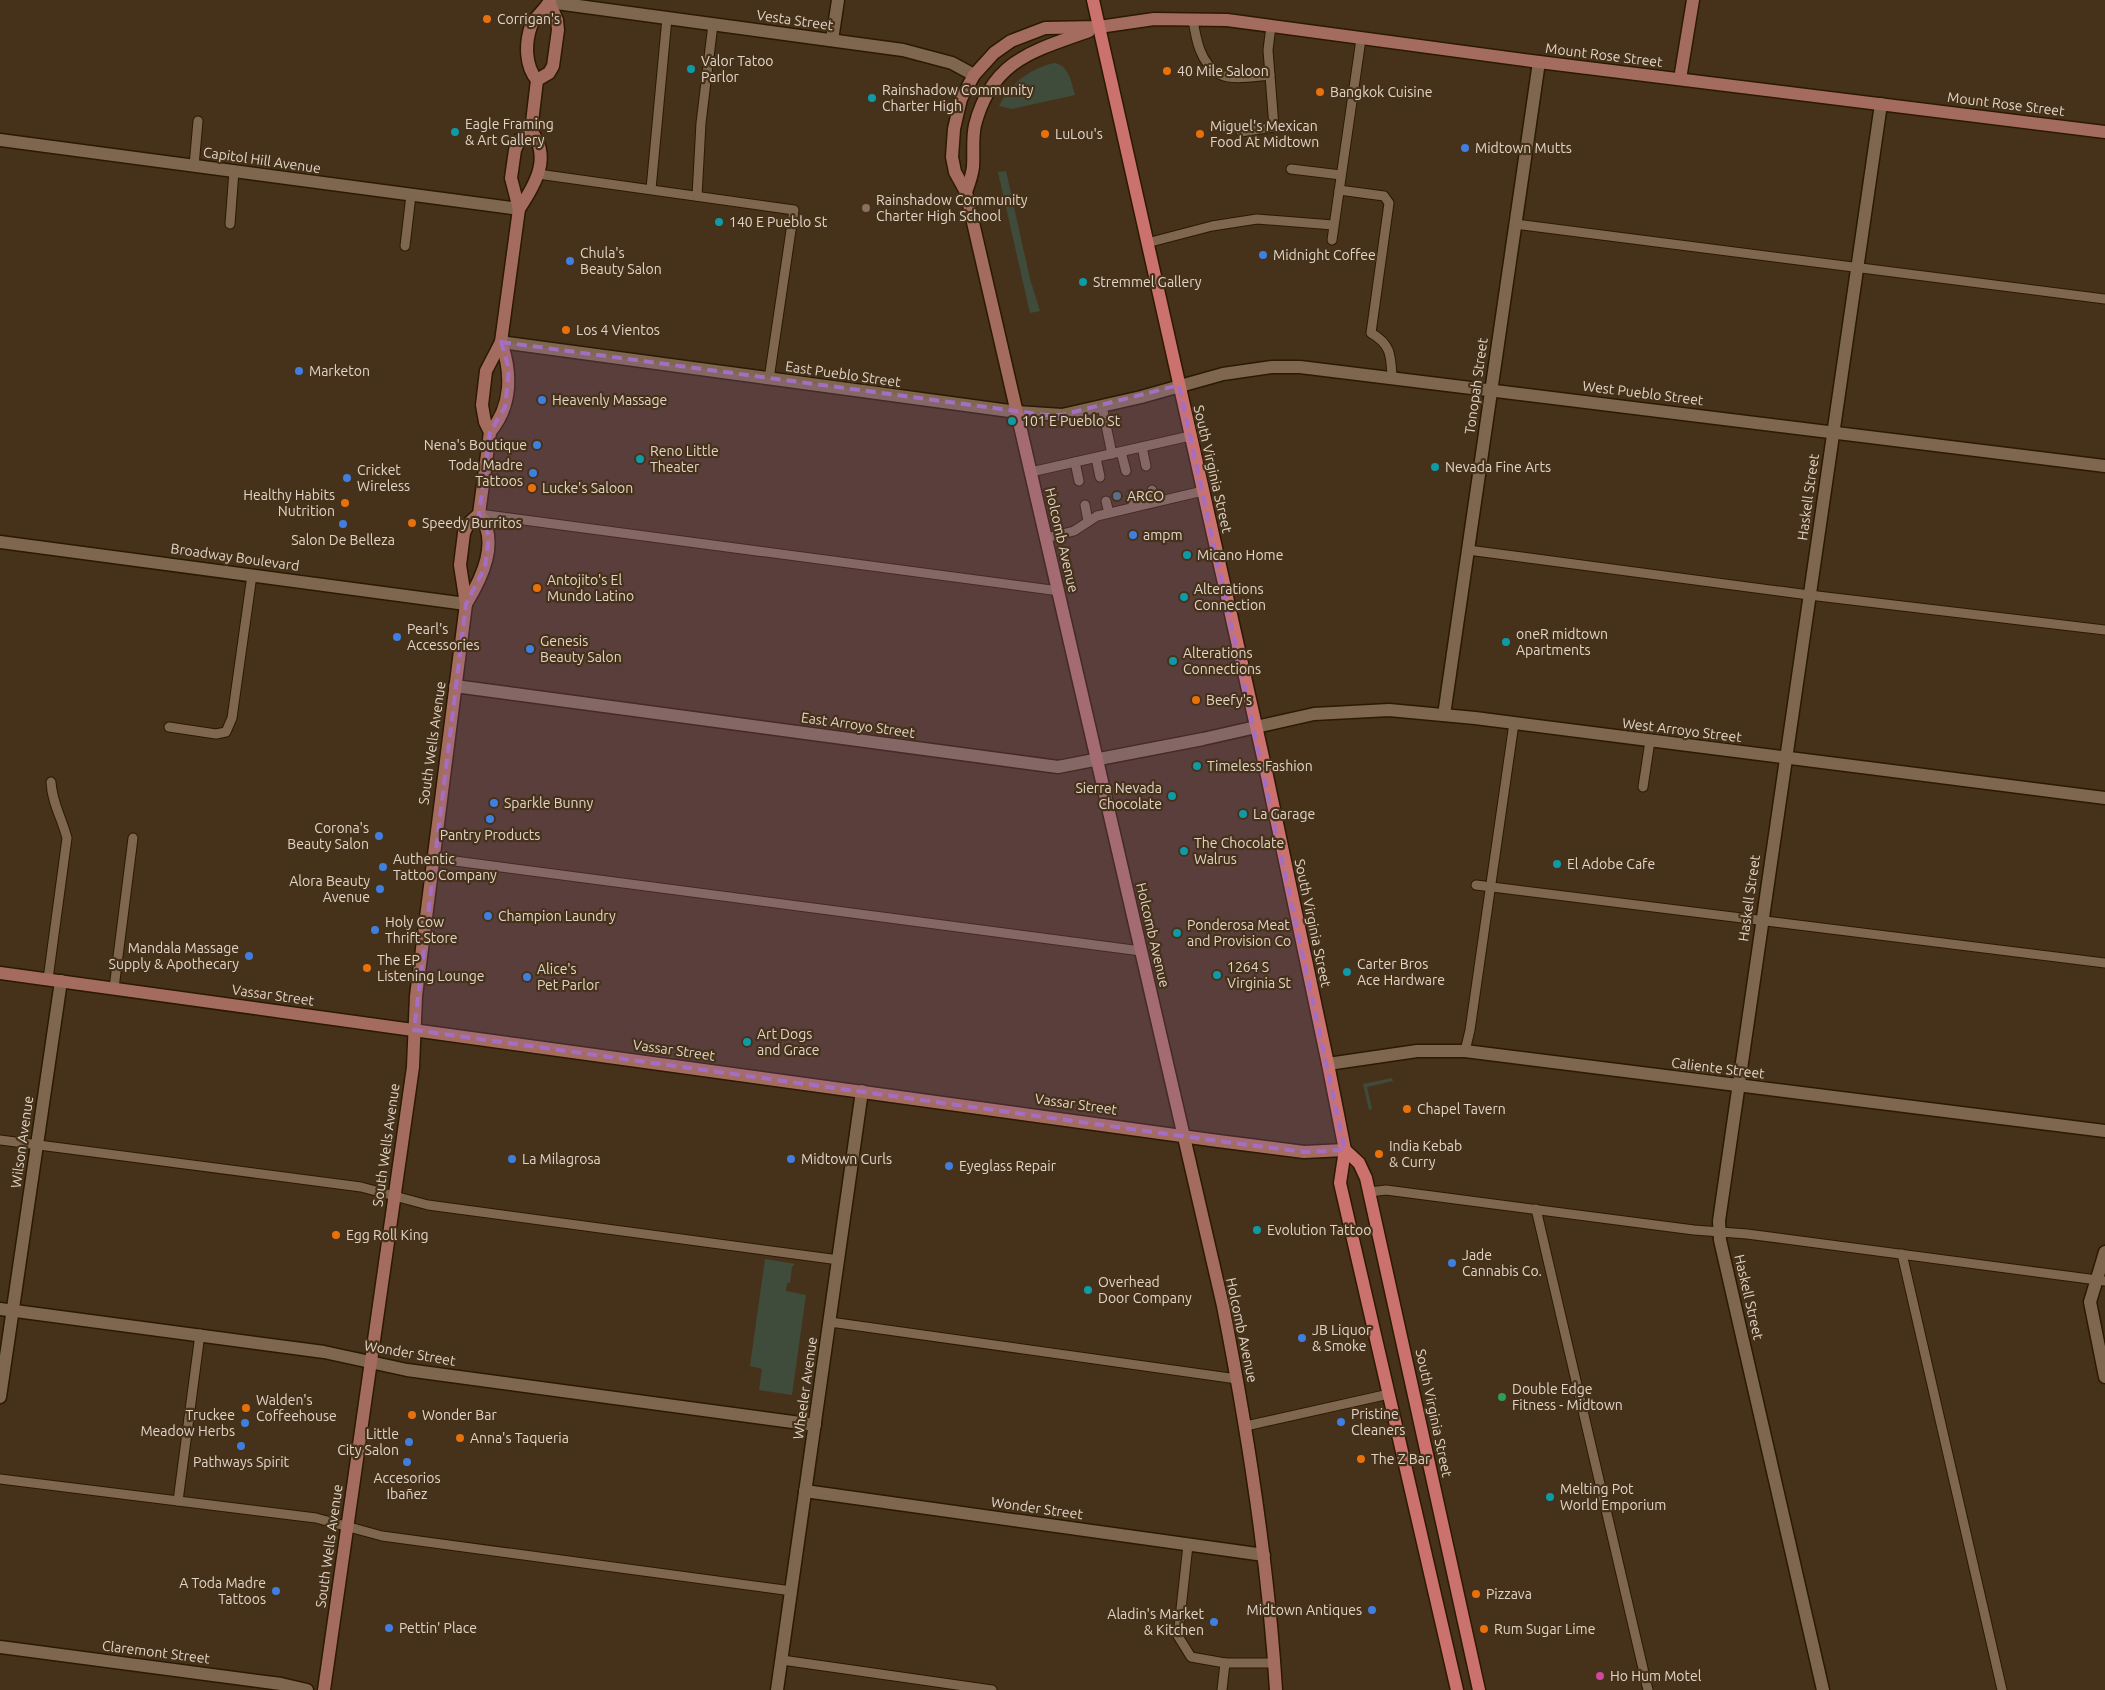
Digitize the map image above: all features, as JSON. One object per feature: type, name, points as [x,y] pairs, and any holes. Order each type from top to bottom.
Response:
[{"type":"main road","name":"South Virginia Street","points":[[1093,0],[1255,726],[1328,1064],[1345,1150],[1340,1183],[1457,1690]]},
{"type":"main road","name":"South Virginia Street","points":[[1345,1150],[1359,1163],[1369,1192],[1479,1690]]},
{"type":"street","points":[[832,40],[838,0]]},
{"type":"street","points":[[1680,79],[1693,0]]},
{"type":"street","points":[[531,131],[537,80],[530,72],[527,59],[531,26],[549,1]]},
{"type":"street","points":[[537,80],[549,73],[553,66],[558,30],[557,20],[549,1]]},
{"type":"street","name":"Vesta Street","points":[[549,1],[928,55],[952,63],[974,75]]},
{"type":"street","name":"Mount Rose Street","points":[[1099,27],[1154,19],[1227,20],[1539,62],[2105,132]]},
{"type":"street","name":"Holcomb Avenue","points":[[1099,27],[1045,28],[1029,33],[994,53],[974,75],[961,99],[954,129],[955,172],[966,192],[1223,1306],[1246,1426],[1264,1555],[1276,1690]]},
{"type":"street","name":"Holcomb Avenue","points":[[966,192],[973,169],[975,126],[992,84],[1006,68],[1025,55],[1099,27]]},
{"type":"street","name":"Tonopah Street","points":[[1444,715],[1539,62]]},
{"type":"street","name":"Haskell Street","points":[[1823,1690],[1719,1232],[1719,1218],[1881,104]]},
{"type":"street","name":"South Wells Avenue","points":[[490,432],[485,422],[482,405],[486,371],[501,342],[519,209],[512,178],[514,150],[520,139],[531,131],[540,142],[541,152],[538,174],[537,180],[519,209]]},
{"type":"street","name":"Capitol Hill Avenue","points":[[0,140],[519,209]]},
{"type":"street","name":"South Wells Avenue","points":[[324,1690],[413,1067],[416,996],[432,858],[466,604],[460,565],[463,541],[468,524],[479,514],[490,432],[501,419],[505,407],[509,369],[501,342]]},
{"type":"street","name":"East Pueblo Street","points":[[501,342],[1017,412],[1062,415],[1179,385]]},
{"type":"street","name":"West Pueblo Street","points":[[1179,385],[1223,374],[1272,367],[1300,367],[2105,466]]},
{"type":"street","name":"South Wells Avenue","points":[[466,604],[478,584],[485,567],[489,536],[487,524],[479,514]]},
{"type":"street","name":"Broadway Boulevard","points":[[0,542],[466,604]]},
{"type":"street","name":"East Arroyo Street","points":[[455,686],[1058,768],[1255,726]]},
{"type":"street","name":"West Arroyo Street","points":[[1255,726],[1314,714],[1388,710],[1514,723],[2105,798]]},
{"type":"street","name":"Vassar Street","points":[[0,973],[1304,1152],[1345,1150]]},
{"type":"street","name":"Wilson Avenue","points":[[0,1397],[6,1310],[36,1144],[54,980]]},
{"type":"street","name":"Caliente Street","points":[[1328,1064],[1417,1051],[1465,1051],[2105,1130]]},
{"type":"street","name":"Wheeler Avenue","points":[[777,1690],[862,1091]]},
{"type":"street","points":[[2105,1252],[2100,1280],[2091,1292],[2090,1311],[2105,1377]]},
{"type":"street","name":"Wonder Street","points":[[6,1310],[200,1334],[324,1352],[408,1370],[815,1425]]},
{"type":"street","name":"Wonder Street","points":[[805,1491],[1264,1555]]},
{"type":"street","name":"Claremont Street","points":[[0,1647],[281,1684],[307,1690]]},
{"type":"lane","points":[[651,190],[667,18]]},
{"type":"lane","points":[[1193,20],[1196,45],[1219,74],[1229,77],[1270,75]]},
{"type":"lane","points":[[697,196],[701,123],[713,24]]},
{"type":"lane","points":[[1241,132],[1274,127],[1268,50],[1271,26]]},
{"type":"lane","points":[[1332,240],[1361,39]]},
{"type":"lane","points":[[194,166],[198,121]]},
{"type":"lane","points":[[1291,169],[1341,175]]},
{"type":"lane","points":[[230,224],[234,171]]},
{"type":"lane","points":[[538,174],[794,210],[769,379]]},
{"type":"lane","points":[[1339,190],[1384,196],[1390,203],[1371,333],[1382,339],[1390,353],[1392,377]]},
{"type":"lane","points":[[405,246],[411,195]]},
{"type":"lane","points":[[1147,243],[1212,226],[1257,219],[1333,225]]},
{"type":"lane","points":[[1515,224],[1857,269],[2105,299]]},
{"type":"lane","points":[[1102,406],[1117,453],[1126,471]]},
{"type":"lane","points":[[1031,472],[1190,436]]},
{"type":"lane","points":[[1142,447],[1146,466]]},
{"type":"lane","points":[[1096,458],[1100,476]]},
{"type":"lane","points":[[1074,462],[1079,481]]},
{"type":"lane","points":[[1152,490],[1154,502]]},
{"type":"lane","points":[[1046,538],[1074,531],[1097,516],[1203,491]]},
{"type":"lane","points":[[1131,495],[1134,507]]},
{"type":"lane","points":[[1106,501],[1109,513]]},
{"type":"lane","points":[[1084,505],[1088,521]]},
{"type":"lane","points":[[479,514],[1059,591]]},
{"type":"lane","points":[[1468,550],[1809,595],[2105,630]]},
{"type":"lane","points":[[169,727],[216,734],[226,732],[232,718],[252,575]]},
{"type":"lane","points":[[1465,1051],[1470,1030],[1514,723]]},
{"type":"lane","points":[[1643,787],[1650,741]]},
{"type":"lane","points":[[51,782],[52,798],[67,838],[54,980]]},
{"type":"lane","points":[[114,988],[133,838]]},
{"type":"lane","points":[[432,858],[1141,951]]},
{"type":"lane","points":[[1476,885],[2105,963]]},
{"type":"lane","points":[[0,1140],[361,1187],[428,1205],[839,1260]]},
{"type":"lane","points":[[1369,1192],[1386,1190],[2100,1280]]},
{"type":"lane","points":[[1536,1209],[1648,1690]]},
{"type":"lane","points":[[1902,1254],[2002,1690]]},
{"type":"lane","points":[[830,1322],[1237,1379]]},
{"type":"lane","points":[[178,1501],[200,1334]]},
{"type":"lane","points":[[1246,1426],[1389,1394]]},
{"type":"lane","points":[[0,1479],[316,1518],[382,1536],[792,1591]]},
{"type":"lane","points":[[1188,1545],[1178,1636],[1191,1657],[1225,1663],[1274,1663]]},
{"type":"lane","points":[[782,1660],[992,1690]]},
{"type":"lane","points":[[1222,1690],[1225,1663]]},
{"type":"highlighted area","points":[[501,342],[1046,415],[1062,415],[1179,385],[1345,1150],[1304,1152],[1218,1141],[414,1030],[466,604],[485,567],[489,536],[479,514],[490,432],[505,407],[509,369]]},
{"type":"green space","points":[[1054,63],[1059,64],[1066,71],[1071,80],[1075,95],[1012,109],[999,106],[1009,90],[1022,78],[1037,69]]},
{"type":"green space","points":[[1006,171],[1030,279],[1040,311],[1030,313],[998,172]]},
{"type":"green space","points":[[1392,1078],[1393,1081],[1367,1087],[1372,1109],[1369,1110],[1363,1084]]},
{"type":"green space","points":[[765,1259],[795,1264],[792,1267],[790,1283],[787,1283],[786,1291],[806,1295],[792,1395],[759,1390],[762,1369],[750,1366]]},
{"type":"place","name":"Corrigan's","points":[[487,19]]},
{"type":"place","name":"Valor Tatoo Parlor","points":[[691,69]]},
{"type":"place","name":"40 Mile Saloon","points":[[1167,71]]},
{"type":"place","name":"Bangkok Cuisine","points":[[1320,92]]},
{"type":"place","name":"Rainshadow Community Charter High","points":[[872,98]]},
{"type":"place","name":"Eagle Framing & Art Gallery","points":[[455,132]]},
{"type":"place","name":"LuLou's","points":[[1045,134]]},
{"type":"place","name":"Miguel's Mexican Food At Midtown","points":[[1200,134]]},
{"type":"place","name":"Midtown Mutts","points":[[1465,148]]},
{"type":"place","name":"Rainshadow Community Charter High School","points":[[866,208]]},
{"type":"place","name":"140 E Pueblo St","points":[[719,222]]},
{"type":"place","name":"Midnight Coffee","points":[[1263,255]]},
{"type":"place","name":"Chula's Beauty Salon","points":[[570,261]]},
{"type":"place","name":"Stremmel Gallery","points":[[1083,282]]},
{"type":"place","name":"Los 4 Vientos","points":[[566,330]]},
{"type":"place","name":"Marketon","points":[[299,371]]},
{"type":"place","name":"Heavenly Massage","points":[[542,400]]},
{"type":"place","name":"101 E Pueblo St","points":[[1012,421]]},
{"type":"place","name":"Nena's Boutique","points":[[537,445]]},
{"type":"place","name":"Reno Little Theater","points":[[640,459]]},
{"type":"place","name":"Nevada Fine Arts","points":[[1435,467]]},
{"type":"place","name":"Toda Madre Tattoos","points":[[533,473]]},
{"type":"place","name":"Cricket Wireless","points":[[347,478]]},
{"type":"place","name":"Lucke's Saloon","points":[[532,488]]},
{"type":"place","name":"ARCO","points":[[1117,496]]},
{"type":"place","name":"Healthy Habits Nutrition","points":[[345,503]]},
{"type":"place","name":"Speedy Burritos","points":[[412,523]]},
{"type":"place","name":"Salon De Belleza","points":[[343,524]]},
{"type":"place","name":"ampm","points":[[1133,535]]},
{"type":"place","name":"Micano Home","points":[[1187,555]]},
{"type":"place","name":"Antojito's El Mundo Latino","points":[[537,588]]},
{"type":"place","name":"Alterations Connection","points":[[1184,597]]},
{"type":"place","name":"Pearl's Accessories","points":[[397,637]]},
{"type":"place","name":"oneR midtown Apartments","points":[[1506,642]]},
{"type":"place","name":"Genesis Beauty Salon","points":[[530,649]]},
{"type":"place","name":"Alterations Connections","points":[[1173,661]]},
{"type":"place","name":"Beefy's","points":[[1196,700]]},
{"type":"place","name":"Timeless Fashion","points":[[1197,766]]},
{"type":"place","name":"Sierra Nevada Chocolate","points":[[1172,796]]},
{"type":"place","name":"Sparkle Bunny","points":[[494,803]]},
{"type":"place","name":"La Garage","points":[[1243,814]]},
{"type":"place","name":"Pantry Products","points":[[490,819]]},
{"type":"place","name":"Corona's Beauty Salon","points":[[379,836]]},
{"type":"place","name":"The Chocolate Walrus","points":[[1184,851]]},
{"type":"place","name":"El Adobe Cafe","points":[[1557,864]]},
{"type":"place","name":"Authentic Tattoo Company","points":[[383,867]]},
{"type":"place","name":"Alora Beauty Avenue","points":[[380,889]]},
{"type":"place","name":"Champion Laundry","points":[[488,916]]},
{"type":"place","name":"Holy Cow Thrift Store","points":[[375,930]]},
{"type":"place","name":"Ponderosa Meat and Provision Co","points":[[1177,933]]},
{"type":"place","name":"Mandala Massage Supply & Apothecary","points":[[249,956]]},
{"type":"place","name":"The EP Listening Lounge","points":[[367,968]]},
{"type":"place","name":"Carter Bros Ace Hardware","points":[[1347,972]]},
{"type":"place","name":"1264 S Virginia St","points":[[1217,975]]},
{"type":"place","name":"Alice's Pet Parlor","points":[[527,977]]},
{"type":"place","name":"Art Dogs and Grace","points":[[747,1042]]},
{"type":"place","name":"Chapel Tavern","points":[[1407,1109]]},
{"type":"place","name":"India Kebab & Curry","points":[[1379,1154]]},
{"type":"place","name":"La Milagrosa","points":[[512,1159]]},
{"type":"place","name":"Midtown Curls","points":[[791,1159]]},
{"type":"place","name":"Eyeglass Repair","points":[[949,1166]]},
{"type":"place","name":"Evolution Tattoo","points":[[1257,1230]]},
{"type":"place","name":"Egg Roll King","points":[[336,1235]]},
{"type":"place","name":"Jade Cannabis Co.","points":[[1452,1263]]},
{"type":"place","name":"Overhead Door Company","points":[[1088,1290]]},
{"type":"place","name":"JB Liquor & Smoke","points":[[1302,1338]]},
{"type":"place","name":"Double Edge Fitness - Midtown","points":[[1502,1397]]},
{"type":"place","name":"Walden's Coffeehouse","points":[[246,1408]]},
{"type":"place","name":"Wonder Bar","points":[[412,1415]]},
{"type":"place","name":"Pristine Cleaners","points":[[1341,1422]]},
{"type":"place","name":"Truckee Meadow Herbs","points":[[245,1423]]},
{"type":"place","name":"Anna's Taqueria","points":[[460,1438]]},
{"type":"place","name":"Little City Salon","points":[[409,1442]]},
{"type":"place","name":"Pathways Spirit","points":[[241,1446]]},
{"type":"place","name":"The Z Bar","points":[[1361,1459]]},
{"type":"place","name":"Accesorios Ibañez","points":[[407,1462]]},
{"type":"place","name":"Melting Pot World Emporium","points":[[1550,1497]]},
{"type":"place","name":"A Toda Madre Tattoos","points":[[276,1591]]},
{"type":"place","name":"Pizzava","points":[[1476,1594]]},
{"type":"place","name":"Midtown Antiques","points":[[1372,1610]]},
{"type":"place","name":"Aladin's Market & Kitchen","points":[[1214,1622]]},
{"type":"place","name":"Pettin' Place","points":[[389,1628]]},
{"type":"place","name":"Rum Sugar Lime","points":[[1484,1629]]},
{"type":"place","name":"Ho Hum Motel","points":[[1600,1676]]}]
